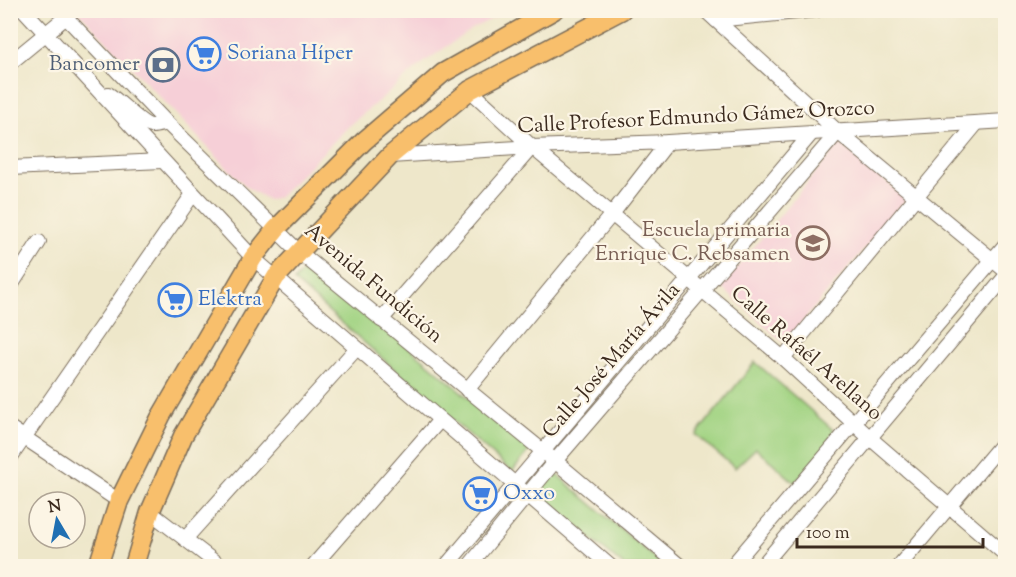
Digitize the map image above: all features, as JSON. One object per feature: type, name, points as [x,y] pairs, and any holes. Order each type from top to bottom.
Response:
[{"type":"main road","points":[[98,567],[119,501],[161,416],[253,258],[276,229],[364,141],[443,74],[554,10]]},
{"type":"main road","points":[[134,567],[150,512],[183,436],[276,277],[390,156],[470,90],[622,10]]},
{"type":"street","points":[[24,10],[253,258],[608,566]]},
{"type":"street","points":[[705,10],[838,132],[1005,271]]},
{"type":"street","points":[[716,20],[817,10]]},
{"type":"street","points":[[10,63],[45,34],[63,14]]},
{"type":"street","name":"Avenida Fundición","points":[[63,14],[167,123],[299,252],[543,451],[680,567]]},
{"type":"street","name":"Calle Rafaél Arellano","points":[[470,90],[532,147],[783,358],[870,438],[1005,555]]},
{"type":"street","points":[[97,91],[110,95],[123,104],[143,124],[152,126],[167,123]]},
{"type":"street","name":"Calle Profesor Edmundo Gámez Orozco","points":[[390,156],[811,134],[1005,121]]},
{"type":"street","points":[[783,358],[976,123]]},
{"type":"street","name":"Calle José María Ávila","points":[[469,567],[555,461],[838,132]]},
{"type":"street","name":"Calle José María Ávila","points":[[446,567],[811,134]]},
{"type":"street","points":[[467,390],[612,214],[668,142]]},
{"type":"street","points":[[381,320],[532,147]]},
{"type":"street","points":[[10,168],[162,161]]},
{"type":"street","points":[[10,458],[193,194]]},
{"type":"street","points":[[10,287],[39,242]]},
{"type":"street","points":[[732,567],[1005,244]]},
{"type":"street","points":[[762,567],[1005,276]]},
{"type":"street","points":[[184,539],[356,349]]},
{"type":"street","points":[[314,567],[440,420]]},
{"type":"street","points":[[10,428],[119,501]]},
{"type":"street","points":[[899,567],[1005,439]]},
{"type":"street","points":[[150,512],[220,567]]},
{"type":"shaded area","points":[[78,11],[507,11],[472,29],[423,63],[349,126],[279,197],[268,200],[248,188],[231,172]]},
{"type":"shaded area","name":"Escuela primaria Enrique C. Rebsamen","points":[[840,143],[907,199],[784,343],[721,287]]},
{"type":"green space","points":[[310,263],[530,450],[512,472],[294,281]]},
{"type":"green space","points":[[755,362],[838,434],[795,483],[756,448],[735,468],[696,435]]},
{"type":"green space","points":[[555,473],[664,566],[624,566],[537,494]]},
{"type":"place","name":"Soriana Híper","points":[[204,54]]},
{"type":"place","name":"Bancomer","points":[[163,65]]},
{"type":"place","name":"Escuela primaria Enrique C. Rebsamen","points":[[813,243]]},
{"type":"place","name":"Elektra","points":[[175,300]]},
{"type":"place","name":"Oxxo","points":[[480,494]]}]
